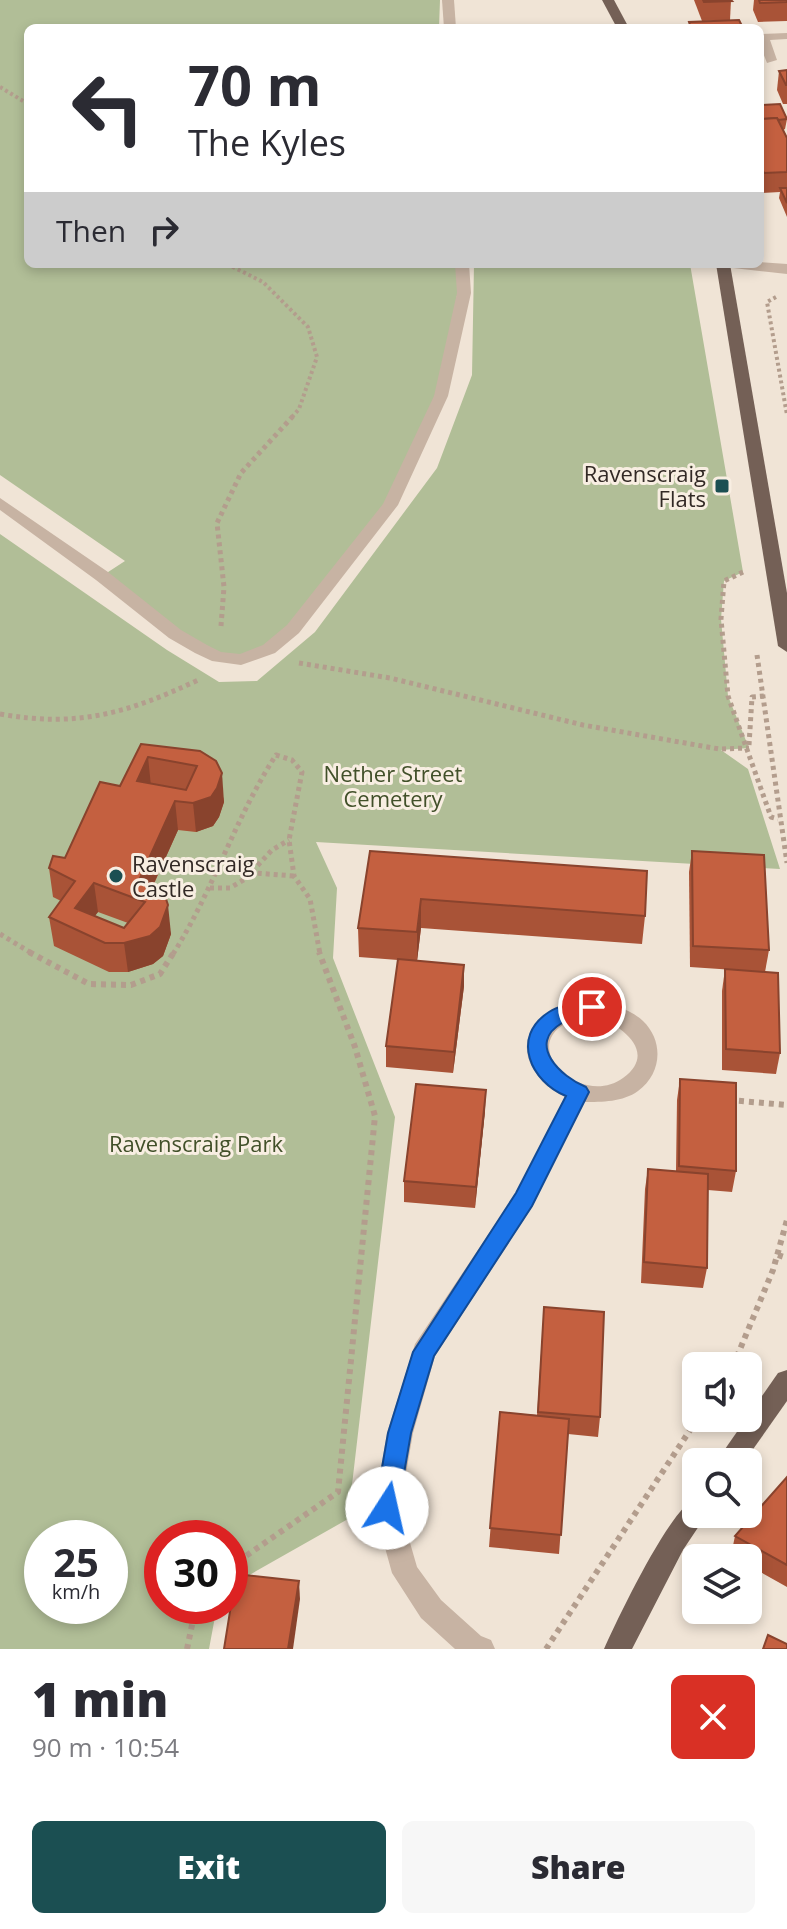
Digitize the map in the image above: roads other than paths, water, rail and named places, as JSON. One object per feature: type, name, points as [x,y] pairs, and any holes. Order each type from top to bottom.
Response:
[{"type":"main road","points":[[608,0],[621,24]]},
{"type":"main road","points":[[724,268],[787,646]]},
{"type":"main road","points":[[739,1448],[787,1381]]},
{"type":"main road","points":[[618,1649],[683,1528]]},
{"type":"street","points":[[764,267],[787,269]]},
{"type":"street","points":[[575,1009],[610,1010],[626,1017],[638,1027],[649,1052],[647,1065],[640,1077],[613,1093],[578,1092],[562,1086],[540,1063],[536,1049],[539,1035],[547,1023],[575,1009]]},
{"type":"street","points":[[481,1649],[471,1645],[431,1609],[405,1573],[387,1508],[400,1433],[424,1352],[524,1200],[578,1092]]},
{"type":"lane","points":[[448,0],[450,24]]},
{"type":"lane","points":[[764,37],[787,36]]},
{"type":"lane","points":[[764,40],[771,60]]},
{"type":"lane","points":[[0,503],[102,576],[175,634],[218,657],[241,660],[269,649],[293,629],[390,505],[441,396],[464,293],[462,268]]},
{"type":"place","name":"Ravenscraig Flats","points":[[722,486]]},
{"type":"place","name":"Ravenscraig Castle","points":[[116,876]]},
{"type":"park label","name":"Nether Street Cemetery","points":[[393,786]]},
{"type":"park label","name":"Ravenscraig Park","points":[[196,1143]]}]
